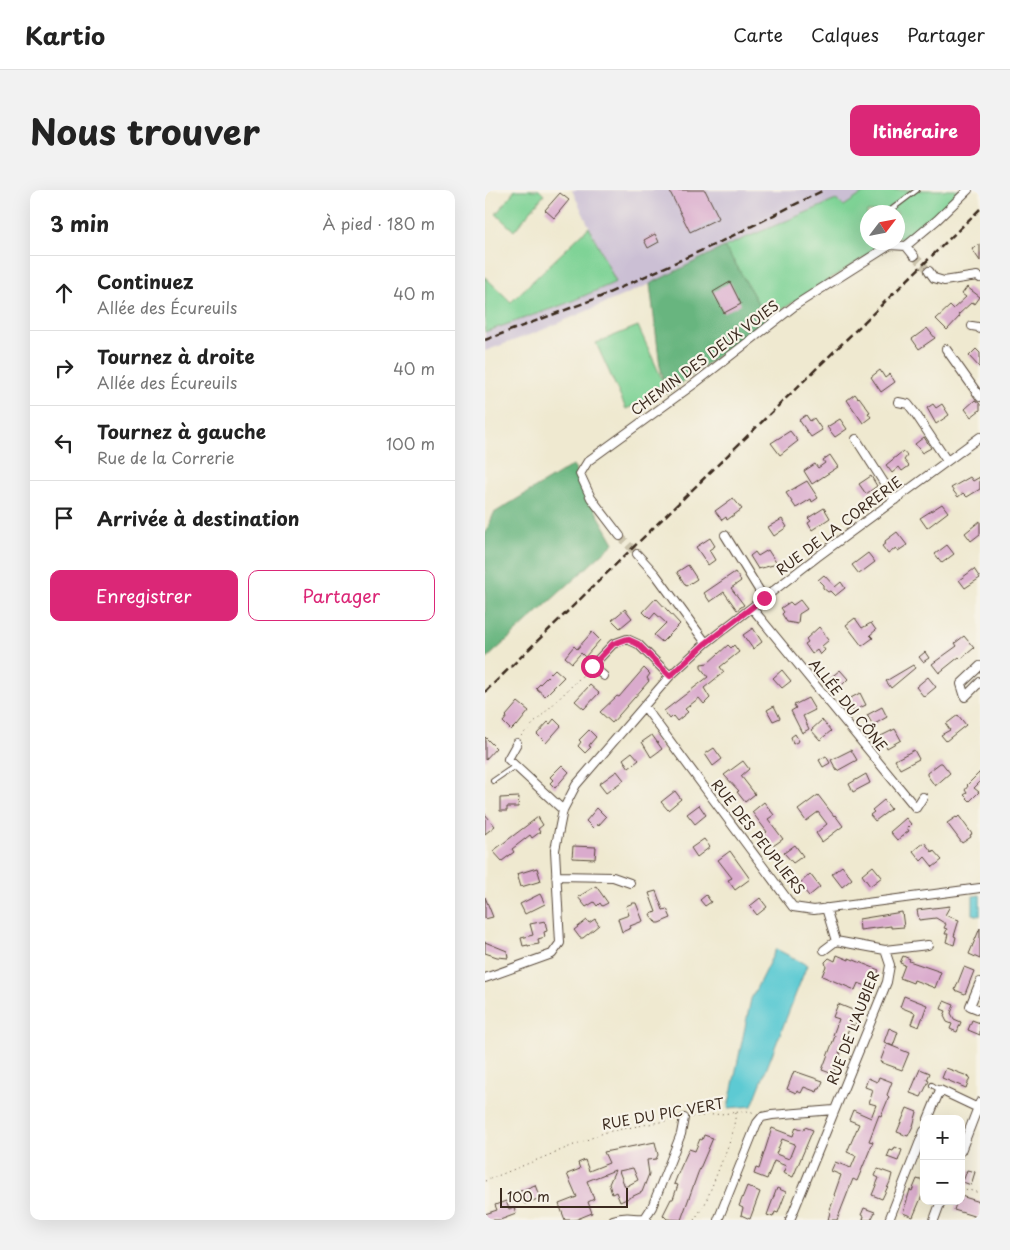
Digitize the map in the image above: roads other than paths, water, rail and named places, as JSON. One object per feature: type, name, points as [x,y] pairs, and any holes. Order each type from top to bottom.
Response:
[{"type":"street","points":[[914,256],[905,246],[937,220],[969,190]]},
{"type":"street","name":"CHEMIN DES DEUX VOIES","points":[[620,536],[591,498],[580,474],[588,461],[694,384],[797,304],[882,250]]},
{"type":"street","points":[[929,270],[934,278],[944,281],[979,275]]},
{"type":"street","points":[[946,348],[980,397]]},
{"type":"street","points":[[898,402],[908,404],[947,461]]},
{"type":"street","name":"RUE DE LA CORRERIE","points":[[486,976],[552,954],[560,943],[555,850],[563,810],[576,785],[670,676],[706,643],[764,598],[980,437]]},
{"type":"street","points":[[855,438],[895,500]]},
{"type":"street","points":[[725,535],[764,598]]},
{"type":"street","points":[[637,554],[656,575],[706,643]]},
{"type":"street","name":"ALLÉE DU CÔNE","points":[[752,608],[916,808],[923,796]]},
{"type":"street","points":[[604,676],[592,666],[613,644],[627,639],[638,644],[670,676]]},
{"type":"street","points":[[980,666],[961,684],[965,697],[980,682]]},
{"type":"street","name":"RUE DES PEUPLIERS","points":[[644,706],[793,907],[814,910],[980,888]]},
{"type":"street","points":[[517,743],[508,759],[563,810]]},
{"type":"street","points":[[556,876],[613,877],[630,883]]},
{"type":"street","points":[[826,908],[836,941]]},
{"type":"street","points":[[824,950],[836,941],[885,950],[928,945]]},
{"type":"street","name":"RUE DE L'AUBIER","points":[[790,1220],[887,982],[890,965],[885,950]]},
{"type":"street","points":[[980,983],[971,1006],[980,1010]]},
{"type":"street","points":[[931,1115],[940,1090],[979,1109],[965,1141]]},
{"type":"street","points":[[718,1220],[757,1123],[762,1118],[772,1115],[834,1110]]},
{"type":"street","points":[[613,1220],[623,1216],[646,1219],[681,1134],[684,1118]]},
{"type":"street","points":[[889,1220],[920,1141]]},
{"type":"street","points":[[934,1220],[940,1205]]},
{"type":"lane","points":[[897,205],[917,190]]},
{"type":"lane","points":[[493,781],[515,766]]},
{"type":"lane","points":[[932,1085],[940,1090]]},
{"type":"water","points":[[980,895],[980,916],[973,914],[973,896]]},
{"type":"water","points":[[776,949],[807,965],[752,1106],[728,1108],[751,999]]},
{"type":"tunnel","points":[[914,256],[929,271]]},
{"type":"tunnel","points":[[620,536],[637,554]]},
{"type":"railway","points":[[485,340],[600,297],[718,243],[824,190]]},
{"type":"railway","points":[[485,692],[980,209]]}]
